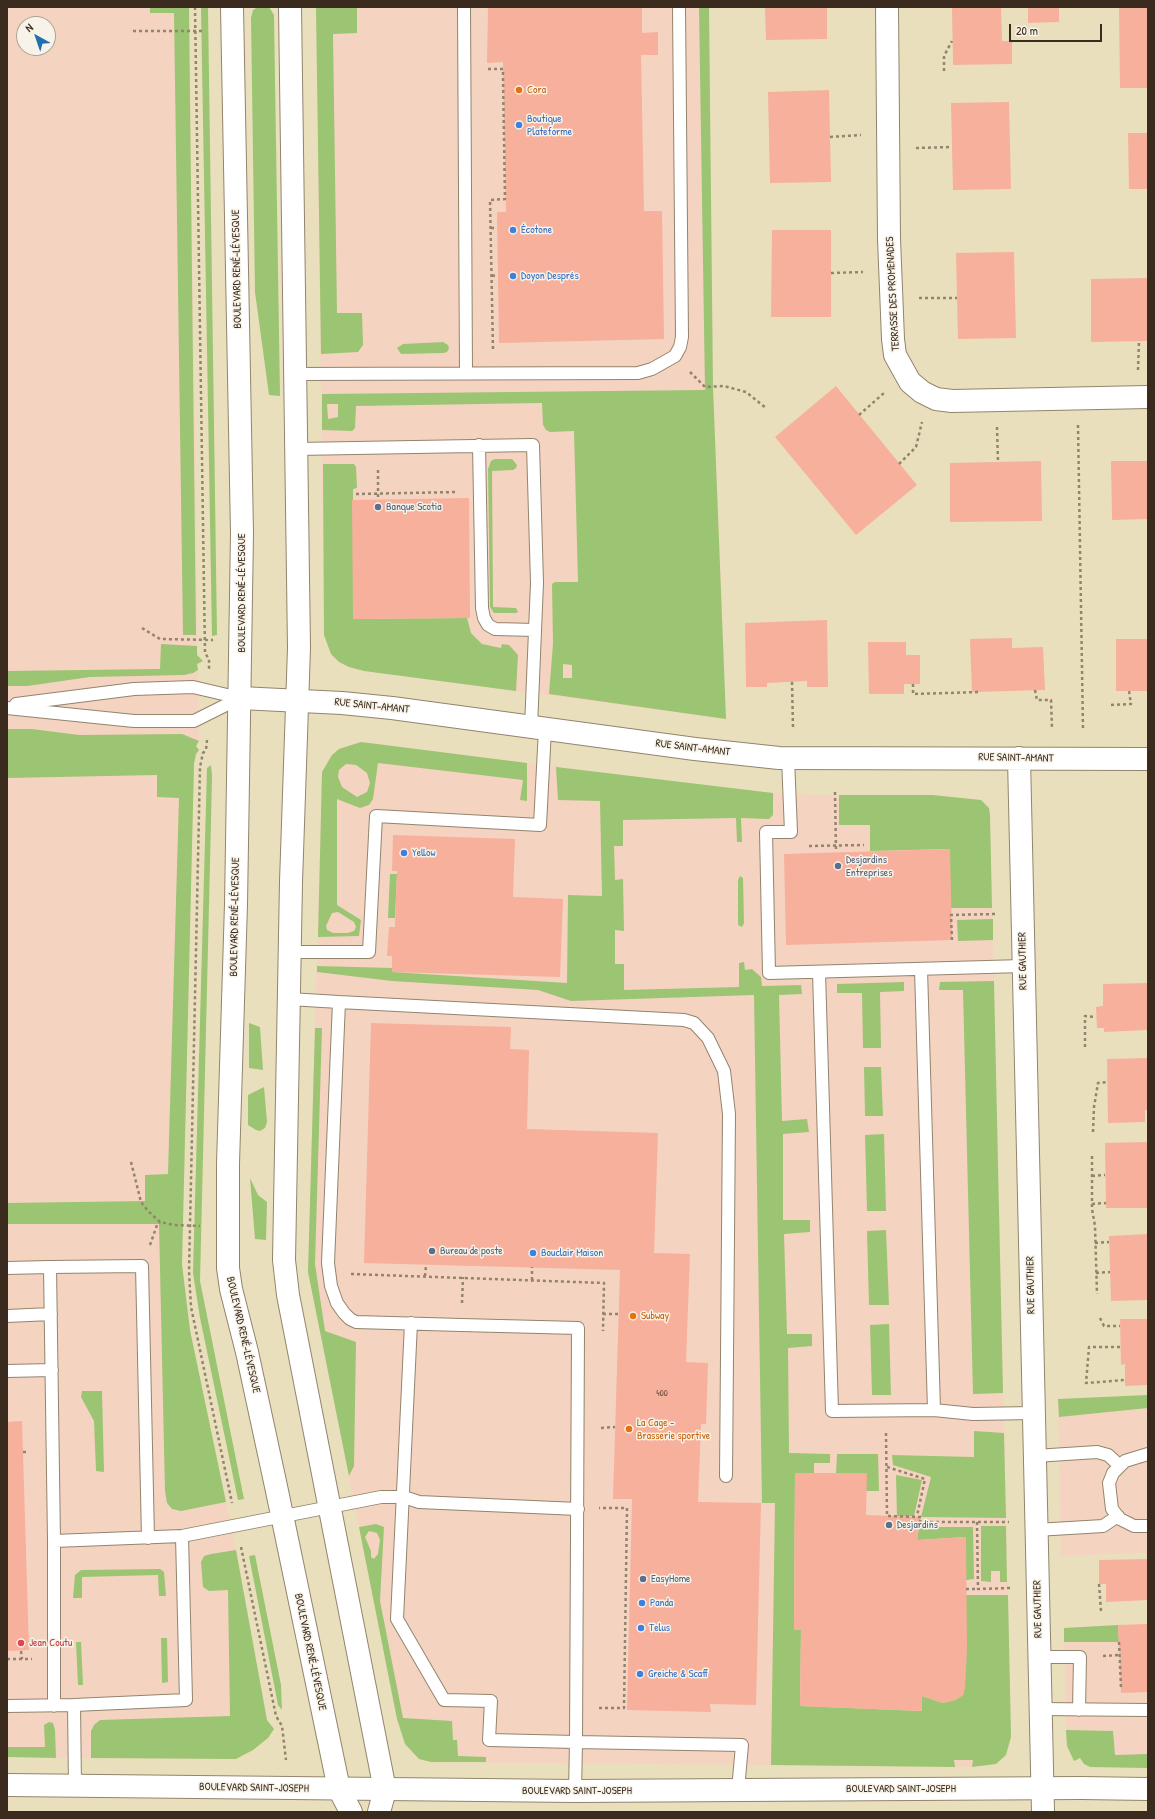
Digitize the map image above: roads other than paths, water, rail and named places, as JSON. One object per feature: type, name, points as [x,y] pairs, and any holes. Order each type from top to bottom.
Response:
[{"type":"main road","name":"BOULEVARD RENÉ-LÉVESQUE","points":[[232,7],[242,533],[240,698],[227,1251],[230,1289],[247,1352],[339,1789],[351,1812]]},
{"type":"main road","points":[[290,7],[299,648],[290,952],[285,1276],[385,1790],[379,1812]]},
{"type":"main road","name":"TERRASSE DES PROMENADES","points":[[887,7],[888,149],[893,339],[895,355],[910,382],[936,399],[952,401],[1148,397]]},
{"type":"main road","name":"RUE SAINT-AMANT","points":[[240,698],[392,708],[695,749],[788,758],[1148,759]]},
{"type":"main road","name":"RUE GAUTHIER","points":[[1019,758],[1043,1812]]},
{"type":"main road","name":"BOULEVARD SAINT-JOSEPH","points":[[7,1786],[575,1791],[1148,1789]]},
{"type":"lane","points":[[464,7],[466,373]]},
{"type":"lane","points":[[295,374],[638,373],[652,369],[675,356],[680,347],[682,337],[679,7]]},
{"type":"lane","points":[[290,952],[369,952],[376,816],[540,825],[535,630],[537,583],[533,444],[296,449]]},
{"type":"lane","points":[[479,445],[482,608],[484,618],[488,625],[495,628],[535,630]]},
{"type":"lane","points":[[7,707],[134,689],[193,687],[240,698]]},
{"type":"lane","points":[[7,707],[134,720],[194,721],[240,698]]},
{"type":"lane","points":[[788,758],[790,832],[766,832],[768,973],[1023,966]]},
{"type":"lane","points":[[921,969],[934,1410]]},
{"type":"lane","points":[[819,972],[832,1411],[934,1410],[973,1414],[1034,1413]]},
{"type":"lane","points":[[289,999],[684,1020],[694,1023],[708,1038],[724,1071],[729,1114],[726,1476]]},
{"type":"lane","points":[[338,1002],[328,1263],[331,1286],[337,1302],[350,1319],[356,1322],[578,1328],[575,1791]]},
{"type":"lane","points":[[7,1268],[142,1266],[148,1538]]},
{"type":"lane","points":[[50,1267],[54,1540],[54,1706]]},
{"type":"lane","points":[[7,1316],[51,1314]]},
{"type":"lane","points":[[412,1324],[398,1619],[444,1700],[491,1701],[489,1740],[742,1746],[738,1790]]},
{"type":"lane","points":[[7,1372],[52,1370]]},
{"type":"lane","points":[[1035,1456],[1097,1452],[1108,1456],[1120,1466]]},
{"type":"lane","points":[[1148,1454],[1125,1461],[1113,1473],[1109,1483],[1112,1509],[1118,1516],[1134,1526],[1148,1526]]},
{"type":"lane","points":[[54,1540],[182,1536],[381,1497],[404,1497],[419,1502],[578,1509]]},
{"type":"lane","points":[[1036,1530],[1103,1526],[1118,1516]]},
{"type":"lane","points":[[7,1706],[54,1706],[186,1700],[182,1536]]},
{"type":"lane","points":[[1039,1657],[1080,1657],[1079,1710]]},
{"type":"lane","points":[[74,1705],[75,1786]]},
{"type":"lane","points":[[1040,1709],[1148,1710]]},
{"type":"place","name":"Cora","points":[[519,90]]},
{"type":"place","name":"Boutique Plateforme","points":[[519,125]]},
{"type":"place","name":"Écotone","points":[[513,230]]},
{"type":"place","name":"Doyon Després","points":[[513,276]]},
{"type":"place","name":"Banque Scotia","points":[[378,507]]},
{"type":"place","name":"Yellow","points":[[404,853]]},
{"type":"place","name":"Desjardins Entreprises","points":[[838,866]]},
{"type":"place","name":"Bureau de poste","points":[[432,1251]]},
{"type":"place","name":"Bouclair Maison","points":[[533,1253]]},
{"type":"place","name":"Subway","points":[[633,1316]]},
{"type":"place","name":"La Cage - Brasserie sportive","points":[[629,1429]]},
{"type":"place","name":"Desjardins","points":[[889,1525]]},
{"type":"place","name":"EasyHome","points":[[643,1579]]},
{"type":"place","name":"Panda","points":[[642,1603]]},
{"type":"place","name":"Telus","points":[[641,1628]]},
{"type":"place","name":"Jean Coutu","points":[[21,1643]]},
{"type":"place","name":"Greiche & Scaff","points":[[640,1674]]}]
